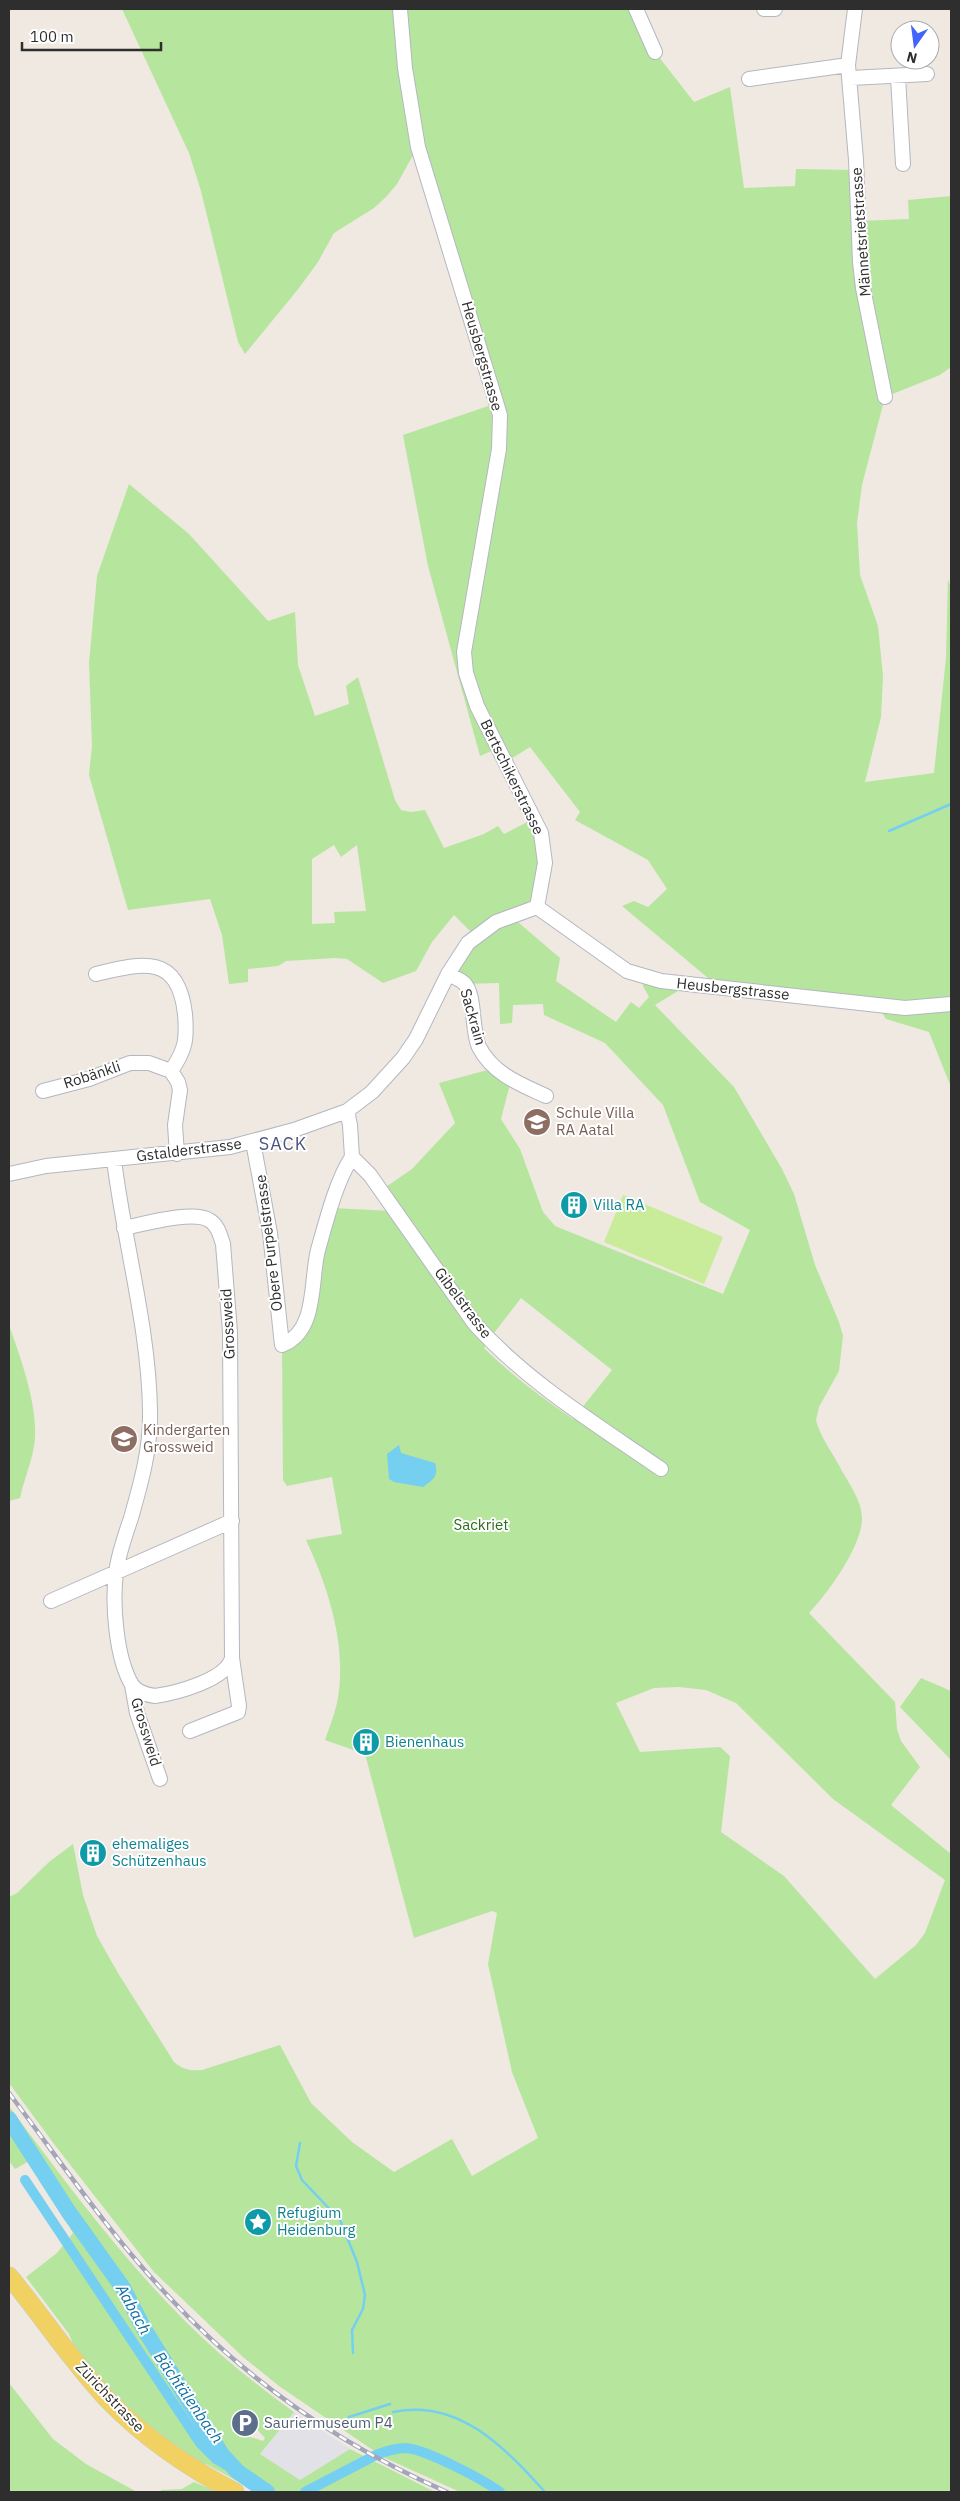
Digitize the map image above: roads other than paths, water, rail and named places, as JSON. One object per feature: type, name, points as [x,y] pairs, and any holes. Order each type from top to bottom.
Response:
[{"type":"main road","name":"Zürichstrasse","points":[[9,2276],[58,2340],[109,2401],[173,2456],[235,2492]]},
{"type":"street","name":"Heusbergstrasse","points":[[400,9],[405,68],[418,147],[500,416],[499,449],[464,652],[466,673],[477,706]]},
{"type":"street","points":[[636,9],[656,52]]},
{"type":"street","points":[[764,9],[775,9]]},
{"type":"street","name":"Männetsrietstrasse","points":[[855,9],[849,71],[860,262],[863,288],[885,397]]},
{"type":"street","points":[[749,79],[849,71],[898,77],[928,74]]},
{"type":"street","points":[[898,77],[903,164]]},
{"type":"street","name":"Bertschikerstrasse","points":[[477,706],[541,833],[545,863],[537,907]]},
{"type":"street","name":"Heusbergstrasse","points":[[537,907],[627,971],[661,981],[905,1008],[951,1004]]},
{"type":"street","name":"Gstalderstrasse","points":[[9,1174],[46,1166],[177,1154],[253,1142],[346,1111],[372,1092],[403,1058],[416,1039],[461,951],[476,936],[496,922],[537,907]]},
{"type":"street","points":[[96,974],[133,965],[150,966],[175,978],[182,992],[187,1038],[181,1057],[171,1071],[178,1082],[180,1090],[175,1125],[177,1154]]},
{"type":"street","name":"Sackrain","points":[[448,974],[465,984],[470,994],[475,1033],[480,1047],[495,1068],[511,1080],[546,1096]]},
{"type":"street","name":"Robänkli","points":[[43,1091],[89,1078],[130,1063],[149,1063],[171,1071]]},
{"type":"street","points":[[346,1111],[350,1125],[352,1157]]},
{"type":"street","name":"Obere Purpelstrasse","points":[[253,1142],[270,1233],[282,1345],[295,1338],[306,1319],[322,1236],[347,1164],[352,1157]]},
{"type":"street","name":"Gibelstrasse","points":[[352,1157],[370,1175],[474,1322],[490,1341],[528,1376],[661,1469]]},
{"type":"street","name":"Grossweid","points":[[114,1160],[145,1353],[150,1425],[143,1475],[116,1573],[115,1609],[118,1640],[132,1685],[137,1713],[160,1779]]},
{"type":"street","name":"Grossweid","points":[[124,1228],[202,1217],[212,1221],[219,1230],[223,1244],[230,1332],[231,1664],[222,1673],[163,1695],[146,1695],[132,1685]]},
{"type":"street","points":[[52,1601],[232,1521]]},
{"type":"street","name":"Grossweid","points":[[190,1731],[238,1712],[240,1706],[232,1658]]},
{"type":"water","points":[[399,1445],[401,1453],[435,1463],[436,1474],[423,1487],[394,1482],[389,1479],[387,1454]]},
{"type":"waterway","points":[[889,831],[951,804]]},
{"type":"waterway","name":"Aabach","points":[[9,2119],[68,2211],[123,2288],[144,2329],[222,2455],[238,2472],[267,2492]]},
{"type":"waterway","points":[[300,2143],[296,2166],[302,2180],[340,2220],[357,2262],[365,2295],[363,2309],[352,2330],[353,2353]]},
{"type":"waterway","name":"Bächtälenbach","points":[[25,2180],[200,2443],[216,2459],[238,2472]]},
{"type":"waterway","points":[[349,2417],[390,2404]]},
{"type":"waterway","points":[[393,2412],[417,2410],[439,2412],[460,2420],[479,2430],[497,2444],[545,2492]]},
{"type":"waterway","points":[[305,2492],[376,2455],[406,2448],[440,2459],[500,2492]]},
{"type":"railway","points":[[9,2093],[86,2198],[127,2249],[200,2329],[264,2384],[334,2433],[408,2474],[447,2492]]},
{"type":"place","name":"Schule Villa RA Aatal","points":[[537,1122]]},
{"type":"place","name":"Villa RA","points":[[574,1205]]},
{"type":"place","name":"Kindergarten Grossweid","points":[[124,1439]]},
{"type":"place","name":"Bienenhaus","points":[[366,1742]]},
{"type":"place","name":"ehemaliges Schützenhaus","points":[[93,1853]]},
{"type":"place","name":"Refugium Heidenburg","points":[[258,2222]]},
{"type":"place","name":"Sauriermuseum P4","points":[[245,2423]]},
{"type":"district","name":"SACK","points":[[283,1144]]},
{"type":"park label","name":"Sackriet","points":[[481,1525]]}]
